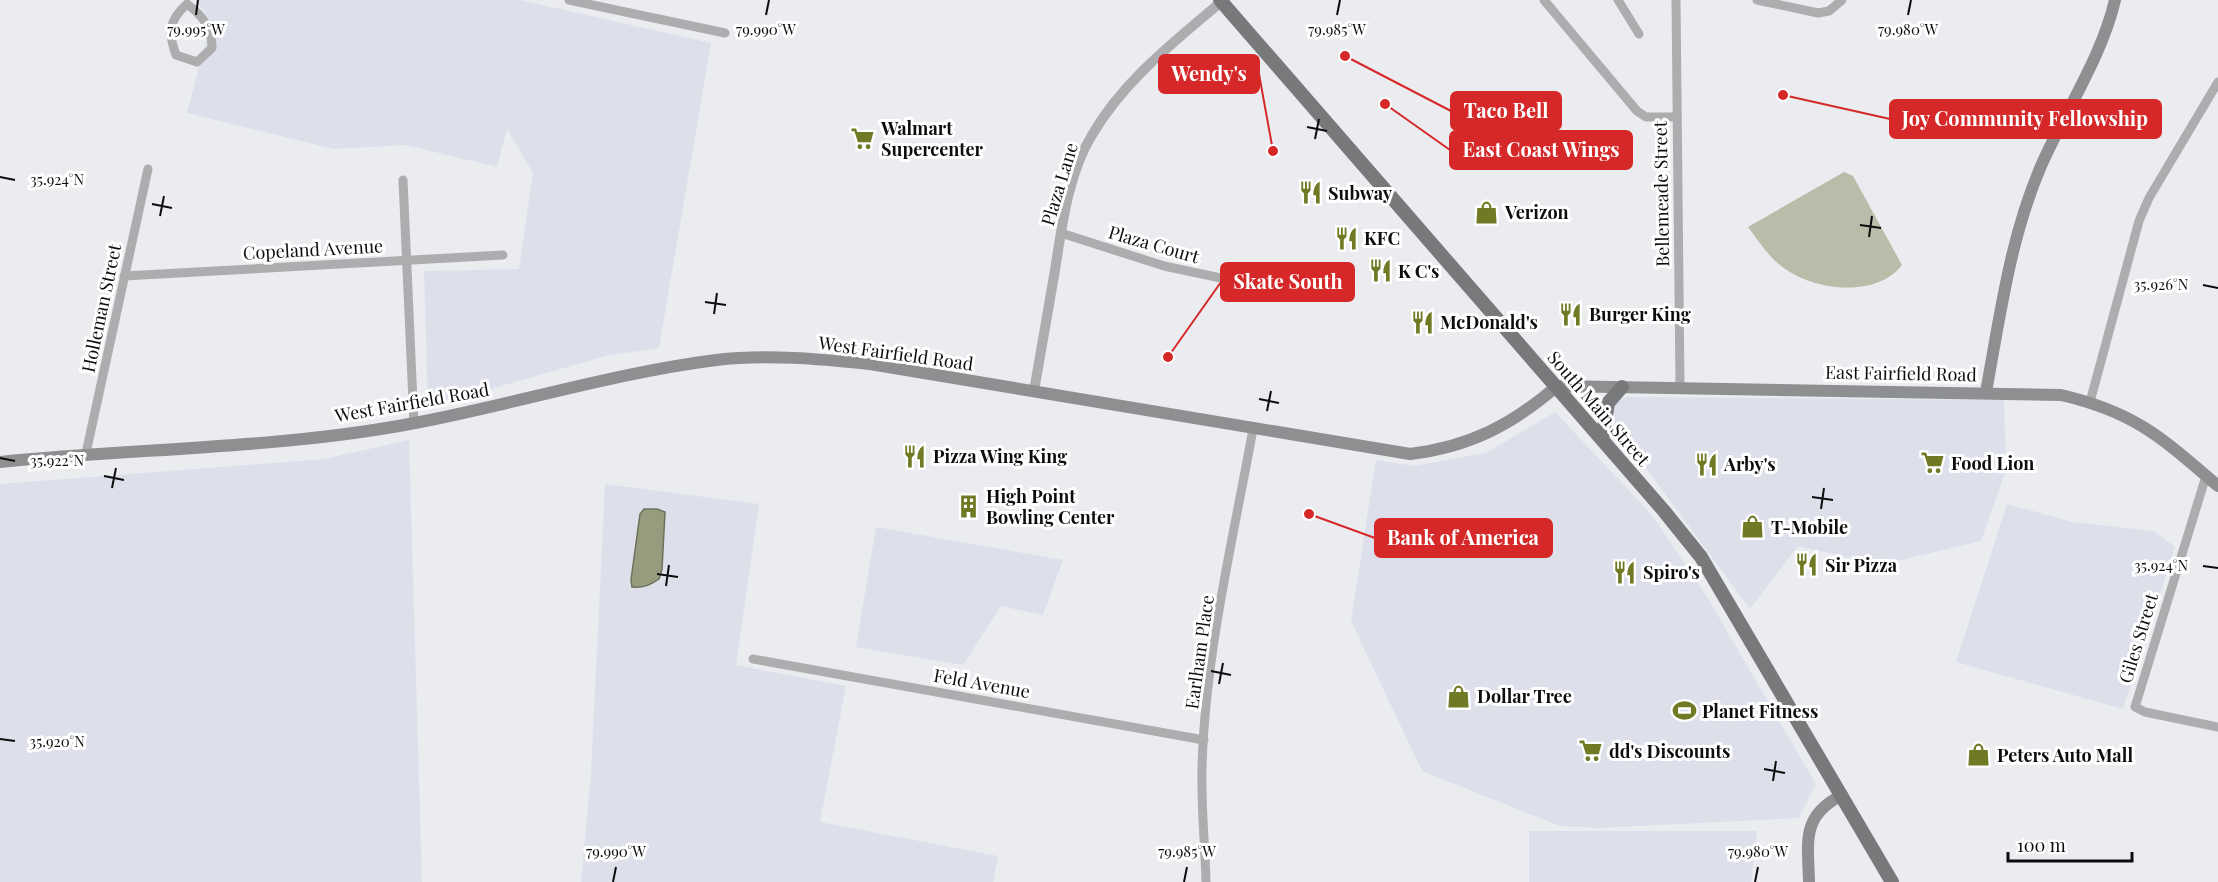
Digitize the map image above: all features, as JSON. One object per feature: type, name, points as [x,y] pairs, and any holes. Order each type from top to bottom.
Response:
[{"type":"main road","points":[[1986,392],[2014,240],[2024,209],[2041,166],[2104,32],[2115,0]]},
{"type":"main road","name":"South Main Street","points":[[1220,1],[1557,386],[1664,511],[1714,576],[1892,882]]},
{"type":"main road","name":"West Fairfield Road","points":[[0,462],[86,453],[286,440],[414,423],[658,369],[718,360],[826,359],[1034,391],[1410,454],[1463,445],[1518,416],[1557,386]]},
{"type":"main road","name":"East Fairfield Road","points":[[1557,386],[2061,395],[2090,402],[2123,415],[2155,433],[2218,486]]},
{"type":"main road","points":[[1602,439],[1608,403],[1622,387]]},
{"type":"main road","points":[[1809,882],[1808,837],[1811,821],[1823,805],[1842,795]]},
{"type":"street","points":[[568,0],[725,33]]},
{"type":"street","points":[[1544,0],[1637,111],[1646,117],[1677,117]]},
{"type":"street","points":[[1618,0],[1639,34]]},
{"type":"street","name":"Bellemeade Street","points":[[1676,0],[1680,387]]},
{"type":"street","points":[[1757,0],[1818,13],[1829,11],[1842,0]]},
{"type":"street","name":"Plaza Lane","points":[[1034,391],[1061,233],[1072,184],[1091,136],[1117,98],[1141,71],[1220,1]]},
{"type":"street","points":[[187,2],[212,33],[212,48],[197,62],[176,56],[169,38],[175,15],[187,2]]},
{"type":"street","points":[[2090,402],[2139,221],[2149,198],[2218,82]]},
{"type":"street","name":"Holleman Street","points":[[86,453],[147,169]]},
{"type":"street","points":[[403,180],[414,423]]},
{"type":"street","name":"Plaza Court","points":[[1061,233],[1164,266],[1310,297]]},
{"type":"street","name":"Copeland Avenue","points":[[124,276],[503,255]]},
{"type":"street","name":"Earlham Place","points":[[1206,882],[1202,768],[1204,740],[1216,637],[1253,429]]},
{"type":"street","name":"Giles Street","points":[[2206,476],[2135,707],[2145,712],[2218,727]]},
{"type":"street","name":"Feld Avenue","points":[[753,659],[1204,740]]},
{"type":"shaded area","points":[[196,0],[520,0],[711,43],[659,348],[606,356],[428,407],[424,271],[519,269],[533,173],[507,129],[497,167],[406,145],[334,149],[187,113],[211,22]]},
{"type":"shaded area","points":[[1844,172],[1853,176],[1902,265],[1891,276],[1860,287],[1843,288],[1825,285],[1793,274],[1771,257],[1748,227]]},
{"type":"shaded area","points":[[1628,397],[2004,400],[2006,470],[1981,541],[1880,565],[1798,546],[1750,609],[1617,429],[1611,417],[1611,406],[1617,400]]},
{"type":"shaded area","points":[[1555,412],[1652,515],[1709,600],[1816,784],[1799,818],[1598,828],[1560,826],[1422,771],[1351,621],[1376,460],[1414,466],[1486,453]]},
{"type":"shaded area","points":[[409,440],[422,882],[0,882],[0,484],[324,459]]},
{"type":"shaded area","points":[[605,484],[759,504],[736,665],[846,686],[820,822],[998,856],[993,882],[581,882],[591,773]]},
{"type":"shaded area","points":[[2007,504],[2073,522],[2154,531],[2175,547],[2123,709],[1956,662]]},
{"type":"shaded area","points":[[644,509],[657,509],[665,512],[662,569],[656,581],[632,587],[640,514]]},
{"type":"shaded area","points":[[876,527],[1063,560],[1043,615],[1001,606],[963,665],[856,647]]},
{"type":"shaded area","points":[[1529,831],[1757,831],[1751,882],[1529,882]]},
{"type":"place","name":"Taco Bell","points":[[1345,56]]},
{"type":"place","name":"Joy Community Fellowship","points":[[1783,95]]},
{"type":"place","name":"East Coast Wings","points":[[1385,104]]},
{"type":"place","name":"Walmart Supercenter","points":[[863,138]]},
{"type":"place","name":"Wendy's","points":[[1273,151]]},
{"type":"place","name":"Subway","points":[[1310,193]]},
{"type":"place","name":"Verizon","points":[[1487,212]]},
{"type":"place","name":"KFC","points":[[1346,238]]},
{"type":"place","name":"K C's","points":[[1380,271]]},
{"type":"place","name":"Burger King","points":[[1571,314]]},
{"type":"place","name":"McDonald's","points":[[1422,322]]},
{"type":"place","name":"Skate South","points":[[1168,357]]},
{"type":"place","name":"Pizza Wing King","points":[[915,456]]},
{"type":"place","name":"Food Lion","points":[[1933,463]]},
{"type":"place","name":"Arby's","points":[[1706,464]]},
{"type":"place","name":"High Point Bowling Center","points":[[968,506]]},
{"type":"place","name":"Bank of America","points":[[1309,514]]},
{"type":"place","name":"T-Mobile","points":[[1753,527]]},
{"type":"place","name":"Sir Pizza","points":[[1807,565]]},
{"type":"place","name":"Spiro's","points":[[1625,572]]},
{"type":"place","name":"Dollar Tree","points":[[1459,696]]},
{"type":"place","name":"Planet Fitness","points":[[1684,711]]},
{"type":"place","name":"dd's Discounts","points":[[1591,751]]},
{"type":"place","name":"Peters Auto Mall","points":[[1979,755]]}]
